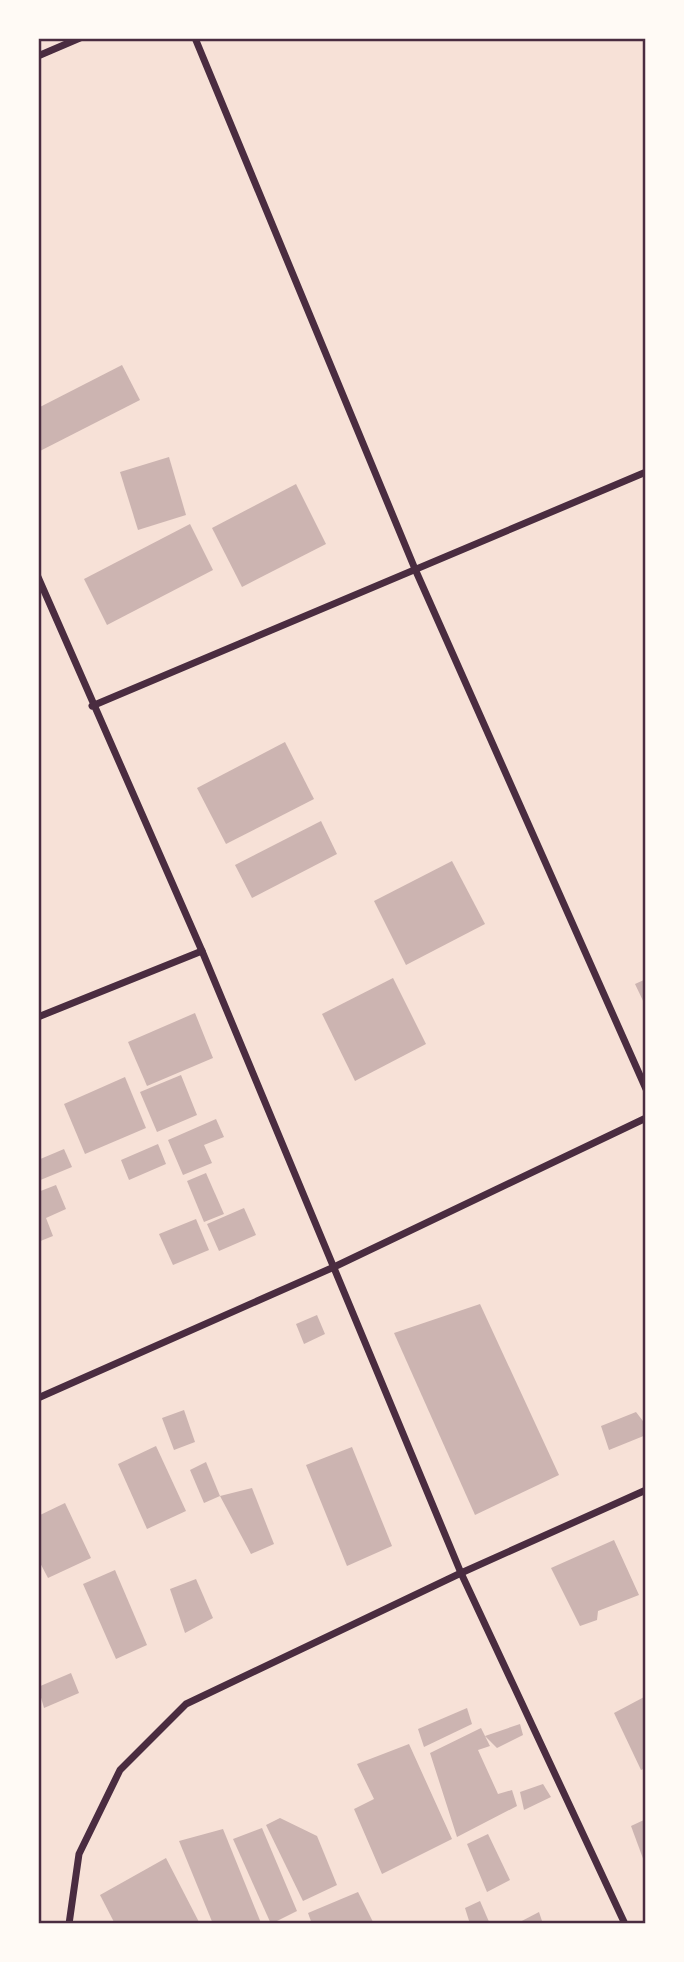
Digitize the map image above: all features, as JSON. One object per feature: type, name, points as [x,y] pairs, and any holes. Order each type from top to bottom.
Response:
[{"type":"street","points":[[38,56],[80,38]]},
{"type":"street","points":[[195,38],[415,569],[646,1089]]},
{"type":"street","points":[[92,706],[646,472]]},
{"type":"street","points":[[38,577],[92,706],[202,951],[461,1573],[625,1923]]},
{"type":"street","points":[[38,1017],[202,951]]},
{"type":"street","points":[[38,1398],[334,1267],[646,1118]]},
{"type":"street","points":[[69,1923],[79,1854],[120,1770],[186,1704],[461,1573],[646,1490]]},
{"type":"building","points":[[122,365],[140,400],[38,452],[38,408]]},
{"type":"building","points":[[169,457],[186,515],[138,530],[120,472]]},
{"type":"building","points":[[296,484],[326,544],[242,587],[212,528]]},
{"type":"building","points":[[190,524],[213,570],[107,625],[84,579]]},
{"type":"building","points":[[285,742],[314,799],[226,844],[197,788]]},
{"type":"building","points":[[321,821],[337,854],[252,898],[235,865]]},
{"type":"building","points":[[452,861],[485,924],[406,965],[374,901]]},
{"type":"building","points":[[393,978],[426,1044],[355,1081],[322,1014]]},
{"type":"building","points":[[646,979],[646,1007],[635,984]]},
{"type":"building","points":[[195,1013],[213,1058],[147,1086],[128,1042]]},
{"type":"building","points":[[181,1075],[197,1115],[157,1132],[140,1092]]},
{"type":"building","points":[[125,1077],[146,1128],[85,1154],[64,1104]]},
{"type":"building","points":[[216,1119],[224,1137],[204,1145],[212,1163],[183,1175],[168,1140]]},
{"type":"building","points":[[158,1144],[166,1164],[129,1180],[121,1160]]},
{"type":"building","points":[[64,1149],[72,1167],[38,1181],[38,1160]]},
{"type":"building","points":[[206,1173],[224,1214],[204,1222],[187,1181]]},
{"type":"building","points":[[56,1185],[66,1209],[46,1218],[53,1236],[38,1242],[38,1192]]},
{"type":"building","points":[[244,1208],[256,1235],[219,1251],[207,1224]]},
{"type":"building","points":[[196,1219],[209,1250],[173,1265],[159,1234]]},
{"type":"building","points":[[480,1304],[559,1475],[475,1515],[394,1333]]},
{"type":"building","points":[[317,1315],[325,1334],[304,1344],[296,1324]]},
{"type":"building","points":[[184,1410],[195,1442],[174,1450],[162,1418]]},
{"type":"building","points":[[636,1412],[646,1425],[646,1435],[609,1450],[601,1426]]},
{"type":"building","points":[[156,1446],[186,1511],[147,1529],[118,1464]]},
{"type":"building","points":[[352,1447],[392,1546],[347,1566],[306,1465]]},
{"type":"building","points":[[206,1462],[220,1496],[204,1503],[190,1470]]},
{"type":"building","points":[[252,1488],[274,1544],[251,1554],[220,1496]]},
{"type":"building","points":[[65,1503],[91,1558],[48,1578],[38,1559],[38,1516]]},
{"type":"building","points":[[614,1540],[639,1595],[598,1611],[597,1620],[580,1626],[551,1568]]},
{"type":"building","points":[[115,1570],[147,1645],[116,1659],[83,1584]]},
{"type":"building","points":[[196,1579],[213,1618],[185,1633],[170,1589]]},
{"type":"building","points":[[71,1673],[79,1693],[44,1708],[38,1687]]},
{"type":"building","points":[[646,1696],[646,1768],[641,1770],[614,1713]]},
{"type":"building","points":[[467,1708],[472,1724],[424,1747],[418,1729]]},
{"type":"building","points":[[520,1724],[523,1735],[497,1748],[485,1736]]},
{"type":"building","points":[[481,1728],[490,1746],[478,1750],[498,1794],[512,1790],[517,1806],[457,1837],[430,1753]]},
{"type":"building","points":[[409,1744],[452,1839],[382,1874],[354,1809],[374,1799],[357,1764]]},
{"type":"building","points":[[543,1784],[551,1797],[524,1810],[520,1792]]},
{"type":"building","points":[[280,1818],[317,1836],[337,1885],[303,1901],[266,1825]]},
{"type":"building","points":[[646,1819],[646,1864],[645,1864],[631,1826]]},
{"type":"building","points":[[262,1828],[297,1911],[271,1924],[233,1839]]},
{"type":"building","points":[[223,1829],[261,1923],[259,1924],[213,1924],[179,1841]]},
{"type":"building","points":[[488,1834],[510,1880],[487,1892],[467,1844]]},
{"type":"building","points":[[166,1858],[200,1924],[115,1924],[100,1895]]},
{"type":"building","points":[[358,1892],[374,1924],[312,1924],[308,1913]]},
{"type":"building","points":[[480,1901],[490,1924],[470,1924],[465,1908]]},
{"type":"building","points":[[539,1912],[543,1924],[516,1924]]}]
